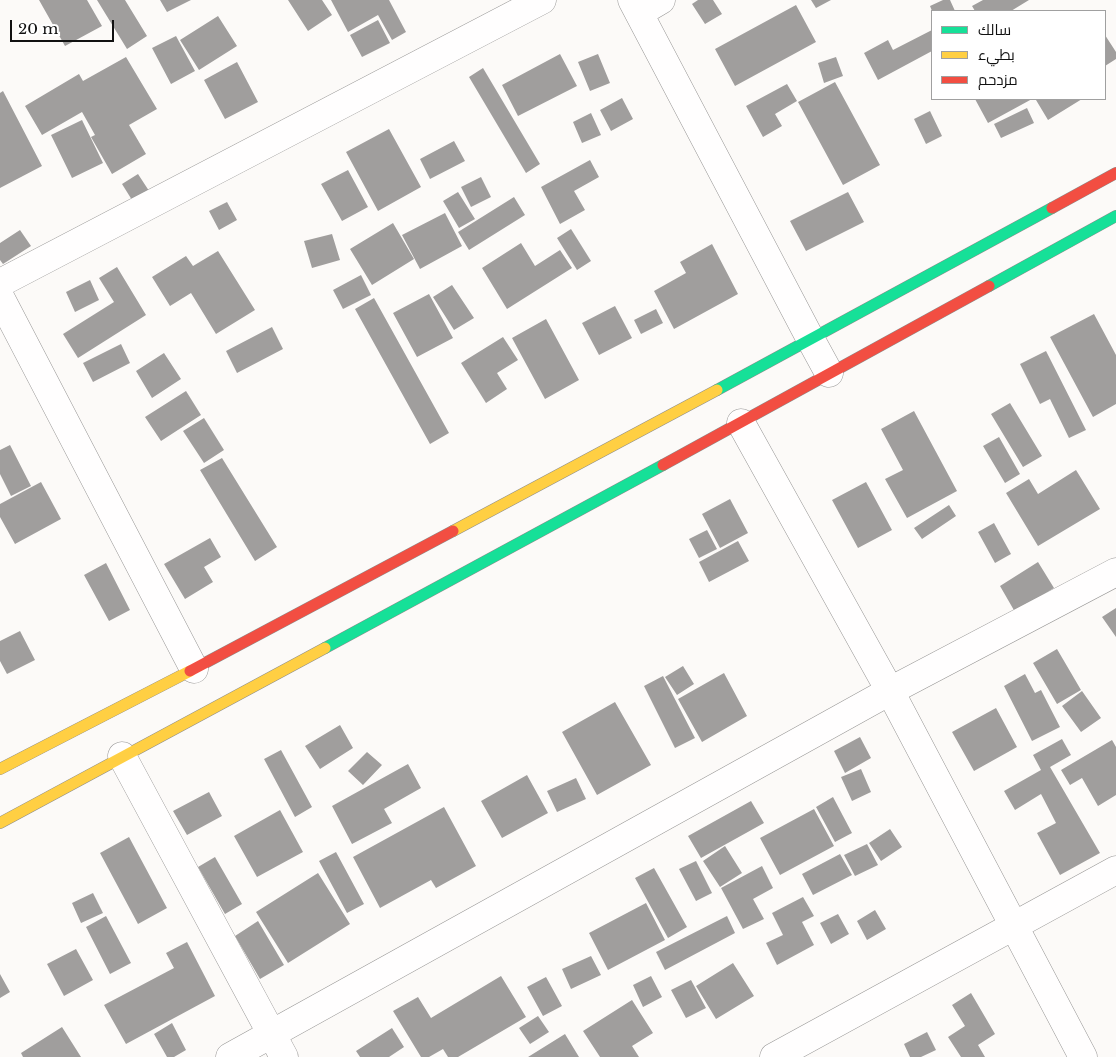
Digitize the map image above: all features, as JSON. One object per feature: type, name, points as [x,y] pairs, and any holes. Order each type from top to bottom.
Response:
[{"type":"main road","points":[[0,769],[72,730],[345,593],[1116,173]]},
{"type":"main road","points":[[0,823],[361,624],[741,423],[1116,216]]},
{"type":"street","points":[[0,283],[542,0]]},
{"type":"street","points":[[644,4],[810,340],[830,373]]},
{"type":"street","points":[[0,297],[194,669]]},
{"type":"street","points":[[741,423],[890,691],[1084,1057]]},
{"type":"street","points":[[230,1057],[278,1045],[890,691],[1116,572]]},
{"type":"street","points":[[122,756],[278,1045]]},
{"type":"street","points":[[774,1057],[1116,870]]},
{"type":"building","points":[[39,0],[87,0],[102,26],[65,46]]},
{"type":"building","points":[[97,0],[125,0],[147,36],[127,49]]},
{"type":"building","points":[[160,0],[191,0],[167,12]]},
{"type":"building","points":[[288,0],[322,0],[332,15],[308,31]]},
{"type":"building","points":[[331,0],[389,0],[406,32],[392,40],[378,15],[348,32]]},
{"type":"building","points":[[698,0],[713,0],[722,14],[705,24],[692,4]]},
{"type":"building","points":[[811,0],[831,0],[816,8]]},
{"type":"building","points":[[943,0],[950,0],[955,10],[932,10],[930,6]]},
{"type":"building","points":[[983,0],[1029,0],[1013,10],[974,10],[972,6]]},
{"type":"building","points":[[796,5],[816,42],[735,86],[715,49]]},
{"type":"building","points":[[218,16],[237,46],[199,70],[180,40]]},
{"type":"building","points":[[378,20],[390,43],[362,57],[350,35]]},
{"type":"building","points":[[931,31],[931,52],[878,80],[864,53],[888,40],[893,50]]},
{"type":"building","points":[[176,36],[195,71],[171,84],[152,48]]},
{"type":"building","points":[[1106,37],[1116,52],[1116,59],[1106,65]]},
{"type":"building","points":[[560,54],[577,86],[518,116],[502,85]]},
{"type":"building","points":[[598,54],[610,83],[590,91],[578,62]]},
{"type":"building","points":[[126,57],[157,109],[129,125],[146,154],[112,174],[91,137],[95,135],[82,112],[42,135],[25,106],[79,74],[83,81]]},
{"type":"building","points":[[836,57],[843,76],[824,83],[818,63]]},
{"type":"building","points":[[237,62],[258,102],[225,119],[204,80]]},
{"type":"building","points":[[483,68],[540,164],[526,173],[469,77]]},
{"type":"building","points":[[835,82],[880,165],[843,185],[798,102]]},
{"type":"building","points":[[787,84],[797,101],[775,114],[782,126],[763,137],[746,106]]},
{"type":"building","points":[[3,91],[42,166],[0,188],[0,93]]},
{"type":"building","points":[[622,98],[633,119],[611,131],[600,110]]},
{"type":"building","points":[[976,100],[1030,100],[988,123]]},
{"type":"building","points":[[1036,100],[1080,100],[1048,120]]},
{"type":"building","points":[[1027,108],[1034,123],[1001,138],[994,124]]},
{"type":"building","points":[[930,111],[942,136],[926,144],[914,119]]},
{"type":"building","points":[[591,113],[601,135],[582,143],[573,122]]},
{"type":"building","points":[[82,120],[103,163],[72,178],[51,135]]},
{"type":"building","points":[[389,129],[421,187],[378,211],[346,152]]},
{"type":"building","points":[[454,141],[465,161],[430,179],[420,159]]},
{"type":"building","points":[[590,160],[599,177],[574,191],[585,210],[560,224],[541,187]]},
{"type":"building","points":[[348,170],[368,207],[342,221],[321,184]]},
{"type":"building","points":[[138,174],[153,197],[137,208],[122,184]]},
{"type":"building","points":[[481,177],[491,197],[471,207],[461,187]]},
{"type":"building","points":[[458,192],[475,219],[459,228],[443,201]]},
{"type":"building","points":[[848,192],[864,222],[806,251],[790,221]]},
{"type":"building","points":[[514,197],[525,215],[469,250],[458,232]]},
{"type":"building","points":[[227,202],[237,220],[219,230],[209,211]]},
{"type":"building","points":[[445,213],[462,246],[420,269],[402,235]]},
{"type":"building","points":[[393,223],[414,259],[372,285],[350,249]]},
{"type":"building","points":[[571,229],[591,261],[577,270],[557,238]]},
{"type":"building","points":[[20,230],[31,246],[3,264],[0,260],[0,243]]},
{"type":"building","points":[[332,234],[340,260],[312,268],[304,241]]},
{"type":"building","points":[[521,243],[535,266],[560,250],[572,268],[507,309],[482,268]]},
{"type":"building","points":[[712,244],[738,294],[674,329],[654,291],[686,273],[680,262]]},
{"type":"building","points":[[218,251],[255,310],[216,334],[191,293],[170,306],[152,277],[186,256],[193,266]]},
{"type":"building","points":[[117,267],[146,315],[78,358],[63,334],[114,302],[99,278]]},
{"type":"building","points":[[361,275],[371,295],[343,309],[333,290]]},
{"type":"building","points":[[90,280],[99,300],[75,312],[66,292]]},
{"type":"building","points":[[452,285],[474,318],[454,330],[433,297]]},
{"type":"building","points":[[429,294],[453,338],[417,357],[393,313]]},
{"type":"building","points":[[374,298],[449,433],[430,444],[355,309]]},
{"type":"building","points":[[615,306],[632,338],[599,355],[582,323]]},
{"type":"building","points":[[656,309],[663,323],[641,334],[634,320]]},
{"type":"building","points":[[1094,314],[1116,355],[1116,404],[1093,417],[1050,337]]},
{"type":"building","points":[[546,319],[579,380],[545,399],[512,338]]},
{"type":"building","points":[[272,327],[283,349],[237,373],[226,351]]},
{"type":"building","points":[[503,337],[518,360],[497,373],[507,389],[486,403],[461,363]]},
{"type":"building","points":[[121,344],[130,363],[93,382],[83,363]]},
{"type":"building","points":[[1046,351],[1086,430],[1069,438],[1050,399],[1040,404],[1020,364]]},
{"type":"building","points":[[164,353],[181,379],[152,398],[136,371]]},
{"type":"building","points":[[186,391],[201,415],[161,441],[145,417]]},
{"type":"building","points":[[1010,403],[1042,456],[1023,467],[991,414]]},
{"type":"building","points":[[914,411],[957,491],[907,518],[885,479],[903,470],[881,429]]},
{"type":"building","points":[[204,418],[224,450],[204,463],[183,431]]},
{"type":"building","points":[[999,437],[1020,474],[1005,483],[983,446]]},
{"type":"building","points":[[10,445],[31,486],[11,496],[0,474],[0,450]]},
{"type":"building","points":[[222,458],[277,547],[255,561],[200,470]]},
{"type":"building","points":[[1076,470],[1100,509],[1038,546],[1006,493],[1029,479],[1038,494]]},
{"type":"building","points":[[41,482],[61,519],[15,544],[0,517],[0,504]]},
{"type":"building","points":[[866,482],[892,530],[858,548],[832,500]]},
{"type":"building","points":[[730,499],[748,533],[720,548],[702,514]]},
{"type":"building","points":[[949,505],[956,516],[922,539],[914,528]]},
{"type":"building","points":[[994,523],[1011,554],[995,563],[978,532]]},
{"type":"building","points":[[707,530],[717,549],[699,558],[689,539]]},
{"type":"building","points":[[210,538],[221,557],[204,567],[213,582],[185,599],[164,564]]},
{"type":"building","points":[[738,541],[749,561],[709,582],[699,562]]},
{"type":"building","points":[[1038,562],[1054,588],[1015,612],[1000,586]]},
{"type":"building","points":[[106,563],[130,610],[109,621],[84,575]]},
{"type":"building","points":[[1116,608],[1116,637],[1102,617]]},
{"type":"building","points":[[20,631],[35,660],[7,674],[0,661],[0,641]]},
{"type":"building","points":[[1057,649],[1081,690],[1057,704],[1033,663]]},
{"type":"building","points":[[683,666],[694,684],[677,695],[665,677]]},
{"type":"building","points":[[724,673],[747,716],[702,742],[678,699]]},
{"type":"building","points":[[1025,674],[1035,693],[1041,690],[1060,727],[1032,741],[1004,686]]},
{"type":"building","points":[[663,676],[695,738],[675,748],[644,686]]},
{"type":"building","points":[[1082,691],[1101,718],[1081,732],[1062,706]]},
{"type":"building","points":[[615,702],[651,765],[597,795],[562,732]]},
{"type":"building","points":[[996,708],[1017,747],[974,771],[952,732]]},
{"type":"building","points":[[340,725],[353,748],[320,769],[305,746]]},
{"type":"building","points":[[860,737],[871,758],[845,773],[834,751]]},
{"type":"building","points":[[1062,739],[1071,755],[1050,767],[1100,853],[1060,875],[1037,833],[1056,823],[1041,794],[1015,810],[1004,791],[1041,770],[1033,755]]},
{"type":"building","points":[[1112,740],[1116,747],[1116,795],[1098,806],[1082,778],[1070,785],[1061,770]]},
{"type":"building","points":[[281,750],[312,807],[295,817],[264,759]]},
{"type":"building","points":[[367,752],[382,765],[363,785],[348,771]]},
{"type":"building","points":[[408,764],[421,788],[384,809],[392,823],[352,844],[332,806]]},
{"type":"building","points":[[861,769],[871,792],[852,801],[841,777]]},
{"type":"building","points":[[527,775],[548,813],[502,838],[481,801]]},
{"type":"building","points":[[576,778],[586,799],[557,812],[547,791]]},
{"type":"building","points":[[209,792],[222,816],[187,835],[173,811]]},
{"type":"building","points":[[833,797],[852,833],[835,842],[816,807]]},
{"type":"building","points":[[751,801],[764,823],[701,858],[688,836]]},
{"type":"building","points":[[444,807],[476,866],[436,888],[431,880],[380,908],[353,857]]},
{"type":"building","points":[[814,809],[834,846],[780,875],[760,838]]},
{"type":"building","points":[[280,810],[303,852],[257,877],[234,836]]},
{"type":"building","points":[[890,829],[902,847],[881,861],[869,843]]},
{"type":"building","points":[[129,837],[167,908],[138,924],[100,853]]},
{"type":"building","points":[[867,844],[878,865],[855,876],[844,855]]},
{"type":"building","points":[[725,846],[742,873],[720,887],[703,861]]},
{"type":"building","points":[[336,852],[364,904],[347,913],[319,861]]},
{"type":"building","points":[[840,854],[852,875],[813,895],[802,874]]},
{"type":"building","points":[[215,857],[242,904],[225,914],[198,867]]},
{"type":"building","points":[[696,861],[712,893],[696,901],[679,869]]},
{"type":"building","points":[[762,866],[773,888],[753,899],[764,919],[743,929],[721,888]]},
{"type":"building","points":[[654,868],[687,927],[668,938],[635,878]]},
{"type":"building","points":[[318,873],[350,924],[288,963],[256,912]]},
{"type":"building","points":[[93,893],[103,913],[81,923],[72,903]]},
{"type":"building","points":[[803,897],[814,916],[802,922],[814,945],[777,965],[766,943],[783,935],[772,913]]},
{"type":"building","points":[[646,903],[665,940],[608,970],[589,933]]},
{"type":"building","points":[[875,910],[886,929],[867,940],[857,921]]},
{"type":"building","points":[[838,914],[849,934],[831,944],[820,923]]},
{"type":"building","points":[[106,916],[131,963],[110,974],[86,927]]},
{"type":"building","points":[[727,916],[735,933],[665,970],[656,952]]},
{"type":"building","points":[[258,921],[284,965],[260,979],[235,936]]},
{"type":"building","points":[[187,942],[215,996],[126,1044],[104,1005],[174,968],[166,953]]},
{"type":"building","points":[[76,949],[93,980],[64,996],[47,964]]},
{"type":"building","points":[[591,956],[601,975],[571,989],[562,969]]},
{"type":"building","points":[[733,963],[754,996],[716,1019],[696,986]]},
{"type":"building","points":[[0,974],[10,992],[0,998]]},
{"type":"building","points":[[501,976],[526,1017],[458,1057],[448,1057],[443,1049],[429,1057],[421,1057],[393,1011],[418,997],[431,1018]]},
{"type":"building","points":[[651,976],[662,997],[643,1007],[633,985]]},
{"type":"building","points":[[546,977],[562,1006],[543,1016],[527,987]]},
{"type":"building","points":[[691,980],[706,1008],[686,1018],[671,990]]},
{"type":"building","points":[[971,993],[995,1034],[978,1045],[985,1057],[961,1057],[948,1037],[965,1026],[952,1005]]},
{"type":"building","points":[[632,1000],[653,1033],[632,1046],[639,1057],[600,1057],[583,1031]]},
{"type":"building","points":[[538,1016],[549,1032],[530,1044],[519,1028]]},
{"type":"building","points":[[172,1023],[186,1050],[174,1057],[167,1057],[154,1034]]},
{"type":"building","points":[[62,1027],[81,1057],[23,1057],[21,1053]]},
{"type":"building","points":[[392,1028],[404,1047],[389,1057],[360,1057],[356,1051]]},
{"type":"building","points":[[927,1032],[936,1050],[921,1057],[910,1057],[904,1044]]},
{"type":"building","points":[[565,1034],[579,1057],[528,1057]]},
{"type":"traffic: fast","points":[[717,390],[1052,208]]},
{"type":"traffic: fast","points":[[989,286],[1116,216]]},
{"type":"traffic: fast","points":[[325,648],[663,465]]},
{"type":"traffic: slow","points":[[453,531],[717,390]]},
{"type":"traffic: slow","points":[[0,823],[325,648]]},
{"type":"traffic: slow","points":[[0,769],[190,671]]},
{"type":"traffic: jam","points":[[1052,208],[1116,173]]},
{"type":"traffic: jam","points":[[663,465],[989,286]]},
{"type":"traffic: jam","points":[[190,671],[453,531]]}]
